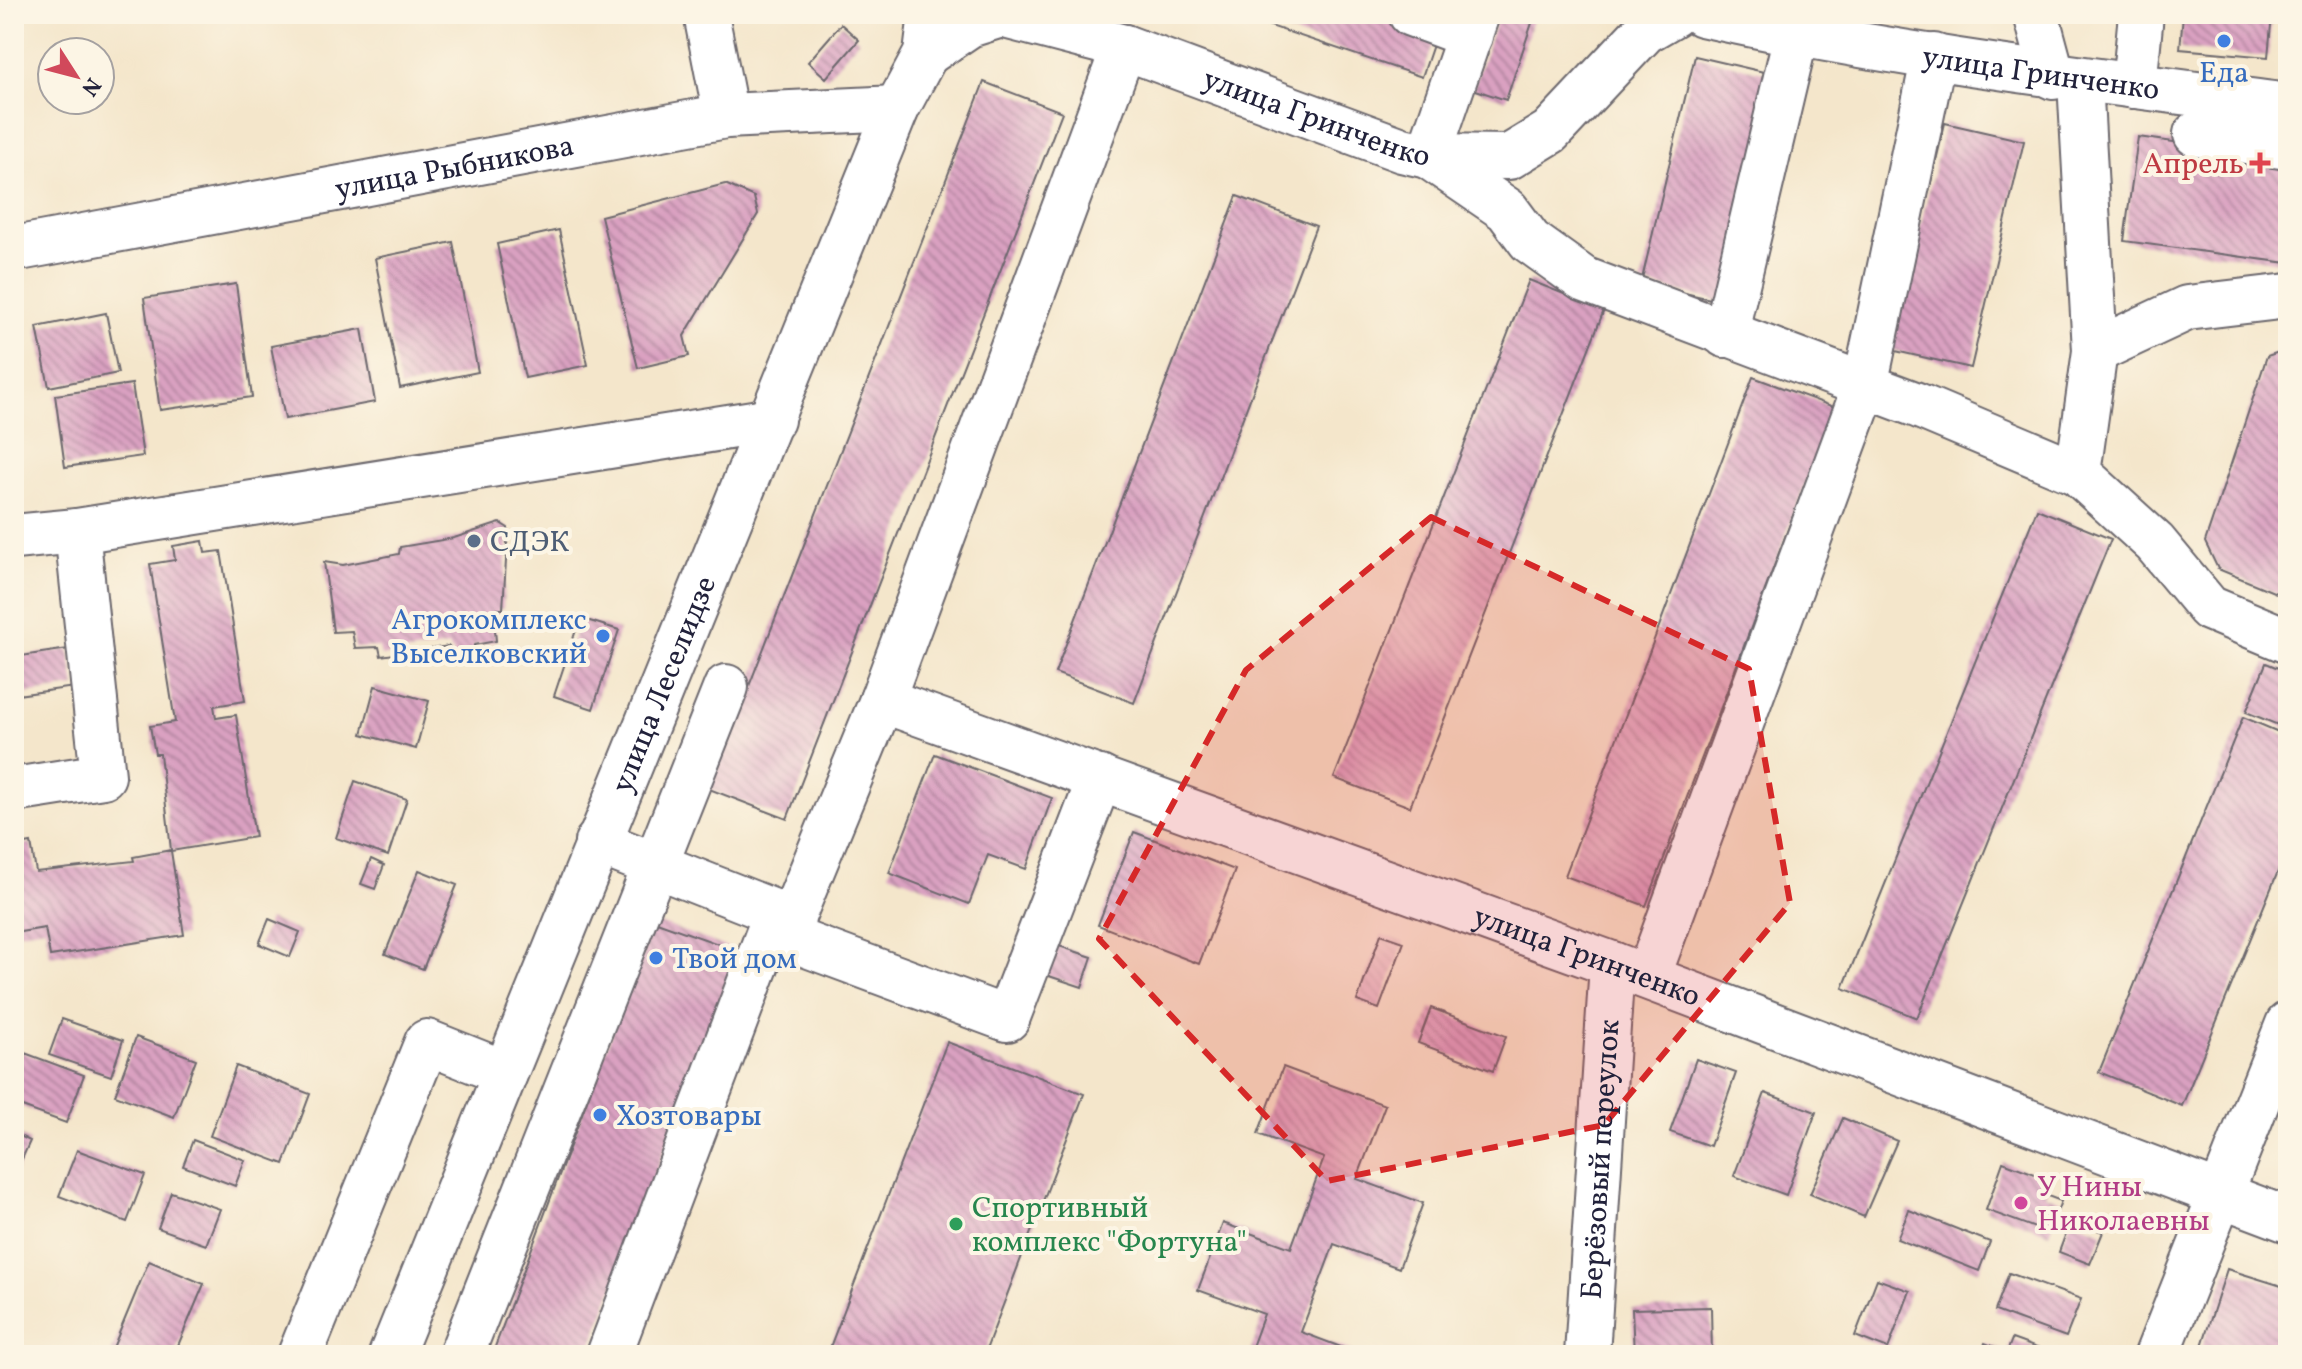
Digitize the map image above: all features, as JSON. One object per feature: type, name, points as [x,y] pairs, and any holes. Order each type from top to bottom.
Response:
[{"type":"street","points":[[706,14],[726,116]]},
{"type":"street","points":[[1411,14],[1473,25],[1428,156],[1507,210],[1530,241],[1583,279],[1865,386],[2078,473],[2155,543],[2209,608],[2288,641]]},
{"type":"street","name":"улица Гринченко","points":[[929,34],[1001,15],[1124,47],[1402,150],[1428,156],[1509,157],[1550,132],[1645,31],[1674,14]]},
{"type":"street","name":"улица Гринченко","points":[[1702,14],[1796,35],[2067,79],[2288,106]]},
{"type":"street","points":[[2036,14],[2067,79],[2095,351],[2078,473]]},
{"type":"street","points":[[2134,86],[2141,14]]},
{"type":"street","name":"улица Леселидзе","points":[[391,1355],[597,842],[929,34]]},
{"type":"street","points":[[1725,335],[1796,35]]},
{"type":"street","points":[[609,1355],[784,916],[882,700],[1124,47]]},
{"type":"street","name":"Берёзовый переулок","points":[[1587,1355],[1630,971],[1865,386],[1934,56]]},
{"type":"street","name":"улица Рыбникова","points":[[14,249],[726,116],[897,108]]},
{"type":"street","points":[[2196,134],[2288,147]]},
{"type":"street","points":[[2095,351],[2187,308],[2288,296]]},
{"type":"street","points":[[14,537],[77,531],[772,420]]},
{"type":"street","points":[[14,790],[103,776],[77,531]]},
{"type":"street","points":[[461,1355],[726,687]]},
{"type":"street","name":"улица Гринченко","points":[[882,700],[1630,971],[2288,1220]]},
{"type":"street","points":[[597,842],[784,916],[794,940],[1007,1019],[1100,778]]},
{"type":"street","points":[[2157,1355],[2288,1024]]},
{"type":"street","points":[[300,1355],[427,1042],[505,1073]]},
{"type":"highlighted area","points":[[1431,517],[1749,669],[1790,903],[1604,1125],[1327,1181],[1099,939],[1246,670]]},
{"type":"building","points":[[1235,14],[1370,14],[1436,36],[1422,77]]},
{"type":"building","points":[[1499,14],[1535,14],[1506,100],[1473,89]]},
{"type":"building","points":[[2183,14],[2272,14],[2268,57],[2180,49]]},
{"type":"building","points":[[841,24],[859,40],[826,78],[808,62]]},
{"type":"building","points":[[1695,56],[1781,76],[1728,303],[1641,283]]},
{"type":"building","points":[[984,82],[1062,112],[787,819],[709,789]]},
{"type":"building","points":[[1945,123],[2024,141],[1971,368],[1891,350]]},
{"type":"building","points":[[2138,137],[2288,158],[2288,263],[2124,241]]},
{"type":"building","points":[[725,184],[754,197],[758,214],[684,336],[689,356],[638,368],[601,216]]},
{"type":"building","points":[[1237,196],[1316,226],[1134,703],[1055,673]]},
{"type":"building","points":[[559,230],[588,365],[525,378],[497,244]]},
{"type":"building","points":[[453,242],[478,372],[400,388],[375,258]]},
{"type":"building","points":[[1529,280],[1604,310],[1410,807],[1334,778]]},
{"type":"building","points":[[236,284],[252,397],[160,410],[144,298]]},
{"type":"building","points":[[106,313],[118,373],[49,387],[37,327]]},
{"type":"building","points":[[362,329],[375,402],[285,419],[271,346]]},
{"type":"building","points":[[2288,349],[2288,598],[2218,569],[2205,542],[2267,356]]},
{"type":"building","points":[[1753,377],[1834,407],[1646,906],[1565,876]]},
{"type":"building","points":[[132,384],[143,456],[65,467],[55,395]]},
{"type":"building","points":[[2037,509],[2111,539],[1917,1018],[1843,988]]},
{"type":"building","points":[[500,523],[508,528],[503,609],[498,609],[499,618],[494,619],[496,641],[474,645],[474,657],[457,659],[449,646],[381,656],[379,647],[355,648],[352,631],[333,632],[324,562],[343,565],[399,554],[400,547],[454,538]]},
{"type":"building","points":[[203,541],[205,553],[221,551],[245,701],[214,706],[216,718],[236,715],[255,837],[171,851],[184,935],[50,956],[45,928],[14,933],[14,846],[31,843],[36,872],[134,861],[133,857],[171,850],[160,754],[155,754],[150,726],[175,722],[150,564],[175,560],[173,546]]},
{"type":"building","points":[[580,618],[619,630],[593,709],[554,696]]},
{"type":"building","points":[[69,649],[75,687],[17,695],[14,657]]},
{"type":"building","points":[[2266,663],[2288,672],[2288,729],[2246,712]]},
{"type":"building","points":[[375,686],[429,701],[416,749],[362,734]]},
{"type":"building","points":[[2243,717],[2288,736],[2288,847],[2182,1106],[2099,1072]]},
{"type":"building","points":[[935,754],[1052,798],[1026,869],[988,855],[969,904],[889,873]]},
{"type":"building","points":[[355,781],[407,799],[388,856],[336,838]]},
{"type":"building","points":[[1134,832],[1235,870],[1199,964],[1098,925]]},
{"type":"building","points":[[371,859],[384,865],[375,889],[361,884]]},
{"type":"building","points":[[419,870],[457,885],[423,969],[385,954]]},
{"type":"building","points":[[269,919],[300,932],[290,957],[259,944]]},
{"type":"building","points":[[654,921],[738,951],[588,1355],[492,1355]]},
{"type":"building","points":[[1381,934],[1404,942],[1379,1009],[1357,1001]]},
{"type":"building","points":[[1053,944],[1092,957],[1082,987],[1043,974]]},
{"type":"building","points":[[1431,1008],[1506,1036],[1493,1071],[1418,1043]]},
{"type":"building","points":[[62,1019],[123,1040],[111,1076],[49,1055]]},
{"type":"building","points":[[136,1037],[196,1059],[174,1117],[115,1095]]},
{"type":"building","name":"Спортивный комплекс \"Фортуна\"","points":[[947,1042],[1084,1094],[984,1355],[827,1355]]},
{"type":"building","points":[[14,1049],[84,1075],[66,1123],[14,1104]]},
{"type":"building","points":[[1696,1059],[1736,1073],[1710,1146],[1670,1132]]},
{"type":"building","points":[[236,1066],[310,1094],[284,1164],[210,1136]]},
{"type":"building","points":[[1283,1067],[1385,1105],[1357,1179],[1423,1203],[1399,1268],[1334,1244],[1301,1332],[1362,1355],[1249,1355],[1264,1314],[1198,1290],[1223,1223],[1291,1248],[1324,1158],[1258,1134]]},
{"type":"building","points":[[1765,1093],[1816,1112],[1786,1195],[1734,1176]]},
{"type":"building","points":[[1843,1118],[1897,1141],[1864,1217],[1810,1194]]},
{"type":"building","points":[[14,1133],[30,1141],[14,1177]]},
{"type":"building","points":[[193,1140],[245,1160],[235,1186],[183,1166]]},
{"type":"building","points":[[77,1150],[145,1175],[127,1222],[59,1196]]},
{"type":"building","points":[[2003,1162],[2051,1180],[2045,1195],[2061,1201],[2049,1233],[1986,1210]]},
{"type":"building","points":[[171,1192],[220,1209],[206,1245],[158,1228]]},
{"type":"building","points":[[1909,1210],[1990,1242],[1979,1271],[1897,1239]]},
{"type":"building","points":[[2071,1220],[2103,1232],[2090,1264],[2059,1252]]},
{"type":"building","points":[[149,1261],[204,1284],[174,1355],[110,1355]]},
{"type":"building","points":[[2227,1269],[2288,1288],[2288,1355],[2199,1355]]},
{"type":"building","points":[[2009,1273],[2081,1299],[2066,1337],[1995,1311]]},
{"type":"building","points":[[1877,1279],[1910,1291],[1888,1349],[1855,1336]]},
{"type":"building","points":[[1711,1307],[1712,1355],[1634,1355],[1632,1309]]},
{"type":"building","points":[[2012,1339],[2056,1355],[1981,1355],[1985,1343],[2007,1352]]},
{"type":"place","name":"Еда","points":[[2224,41]]},
{"type":"place","name":"Апрель","points":[[2260,163]]},
{"type":"place","name":"СДЭК","points":[[474,541]]},
{"type":"place","name":"Агрокомплекс Выселковский","points":[[603,636]]},
{"type":"place","name":"Твой дом","points":[[656,958]]},
{"type":"place","name":"Хозтовары","points":[[600,1115]]},
{"type":"place","name":"У Нины Николаевны","points":[[2021,1203]]},
{"type":"place","name":"Спортивный комплекс \"Фортуна\"","points":[[956,1224]]}]
